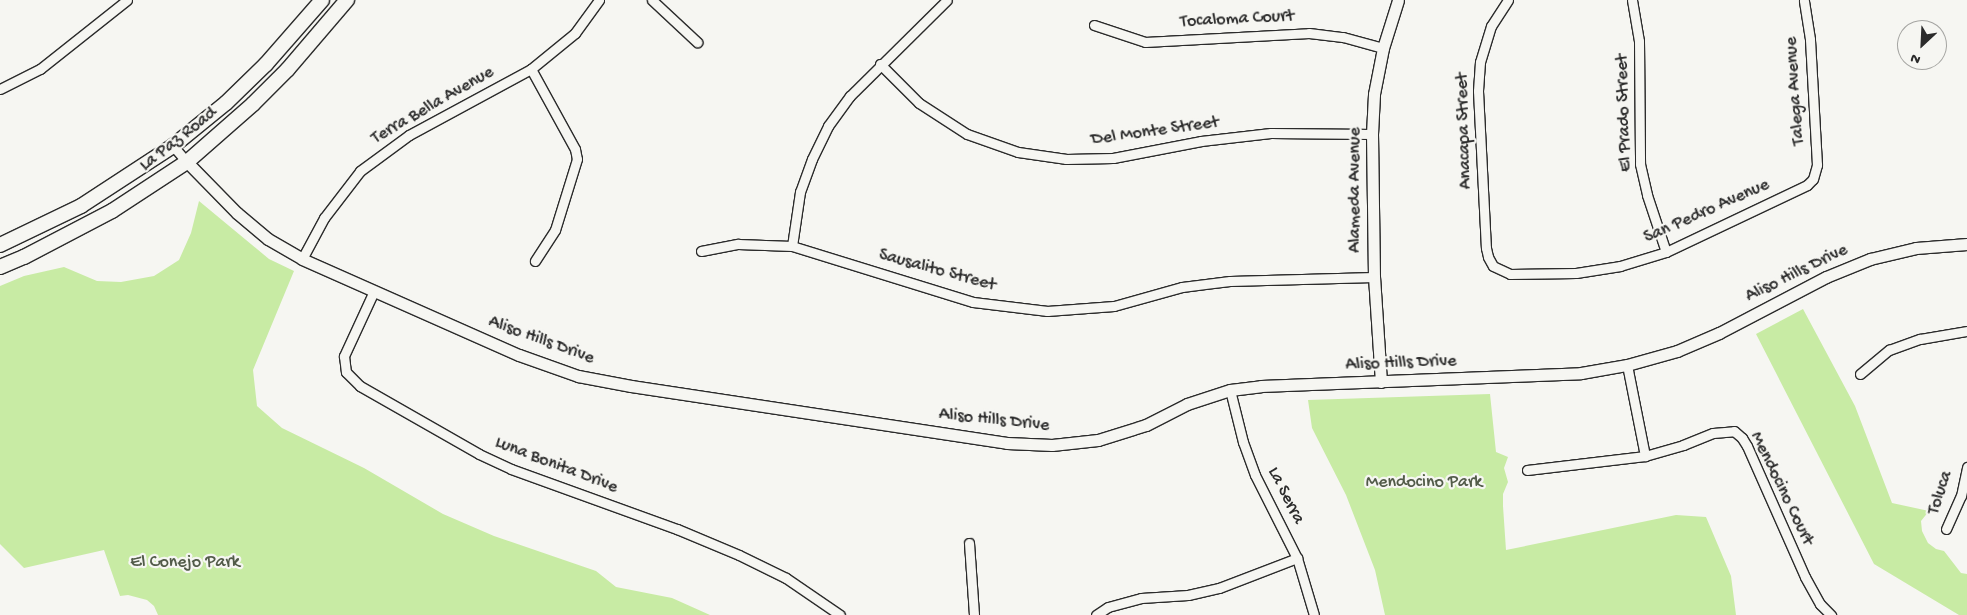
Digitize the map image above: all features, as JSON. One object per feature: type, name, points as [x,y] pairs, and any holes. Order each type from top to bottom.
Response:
[{"type":"main road","name":"La Paz Road","points":[[0,245],[81,206],[173,146],[226,103],[260,70],[322,0]]},
{"type":"main road","name":"La Paz Road","points":[[0,267],[24,257],[112,211],[187,162],[253,104],[281,76],[347,0]]},
{"type":"street","points":[[0,89],[40,69],[127,0]]},
{"type":"street","name":"Terra Bella Avenue","points":[[302,259],[324,218],[360,171],[409,135],[531,69],[575,33],[599,0]]},
{"type":"street","points":[[652,0],[697,42]]},
{"type":"street","points":[[792,246],[800,192],[812,159],[828,126],[850,96],[880,64],[947,0]]},
{"type":"street","name":"Alameda Avenue","points":[[1381,382],[1374,276],[1372,134],[1374,94],[1383,48],[1398,0]]},
{"type":"street","name":"Anacapa Street","points":[[1493,266],[1486,248],[1478,91],[1480,62],[1491,26],[1508,0]]},
{"type":"street","name":"El Prado Street","points":[[1632,0],[1639,41],[1640,164],[1647,195],[1666,252]]},
{"type":"street","name":"Talega Avenue","points":[[1804,0],[1810,39],[1817,165],[1813,179]]},
{"type":"street","name":"Tocaloma Court","points":[[1094,25],[1145,42],[1308,32],[1343,37],[1383,48]]},
{"type":"street","name":"Del Monte Street","points":[[880,64],[919,102],[967,134],[1018,152],[1066,159],[1113,158],[1201,140],[1272,133],[1372,134]]},
{"type":"street","points":[[531,69],[575,149],[577,159],[555,230],[535,261]]},
{"type":"street","name":"Aliso Hills Drive","points":[[173,146],[237,213],[268,239],[302,259],[519,355],[578,376],[631,386],[1007,443],[1052,445],[1098,440],[1146,425],[1187,404],[1230,390],[1261,386],[1581,374],[1627,365],[1676,350],[1720,333],[1826,277],[1870,259],[1916,248],[1967,244]]},
{"type":"street","name":"San Pedro Avenue","points":[[1493,266],[1510,274],[1576,273],[1620,266],[1666,252],[1800,188],[1813,179]]},
{"type":"street","name":"Sausalito Street","points":[[701,251],[738,244],[792,246],[973,302],[1046,312],[1114,306],[1182,287],[1230,281],[1374,276]]},
{"type":"street","name":"Luna Bonita Drive","points":[[374,291],[344,356],[346,372],[360,386],[479,454],[511,469],[677,529],[739,555],[786,578],[840,615]]},
{"type":"street","points":[[1860,374],[1889,350],[1920,339],[1967,331]]},
{"type":"street","points":[[1627,365],[1645,456]]},
{"type":"street","name":"La Serra","points":[[1230,390],[1242,442],[1255,475],[1297,558],[1314,615]]},
{"type":"street","name":"Mendocino Court","points":[[1527,470],[1645,456],[1723,430],[1734,432],[1742,438],[1805,577],[1820,604],[1831,615]]},
{"type":"street","name":"Toluca","points":[[1946,529],[1961,496],[1967,466]]},
{"type":"street","points":[[969,543],[974,615]]},
{"type":"street","points":[[1096,615],[1108,608],[1141,598],[1188,595],[1219,588],[1297,558]]},
{"type":"green space","name":"El Conejo Park","points":[[199,201],[269,259],[294,271],[253,370],[257,406],[282,428],[364,468],[443,514],[494,536],[596,571],[616,587],[672,598],[710,615],[158,615],[154,606],[147,600],[128,595],[120,596],[104,550],[24,568],[0,544],[0,286],[24,276],[64,267],[97,281],[121,282],[154,276],[179,260],[191,233]]},
{"type":"green space","points":[[1803,309],[1855,406],[1892,503],[1929,511],[1921,521],[1922,531],[1928,543],[1936,549],[1944,551],[1961,573],[1967,574],[1967,615],[1959,615],[1874,564],[1756,334]]},
{"type":"green space","name":"Mendocino Park","points":[[1490,394],[1496,452],[1508,457],[1504,468],[1508,482],[1503,494],[1506,550],[1676,515],[1706,517],[1731,576],[1736,615],[1385,615],[1375,570],[1346,495],[1312,428],[1308,400]]}]
